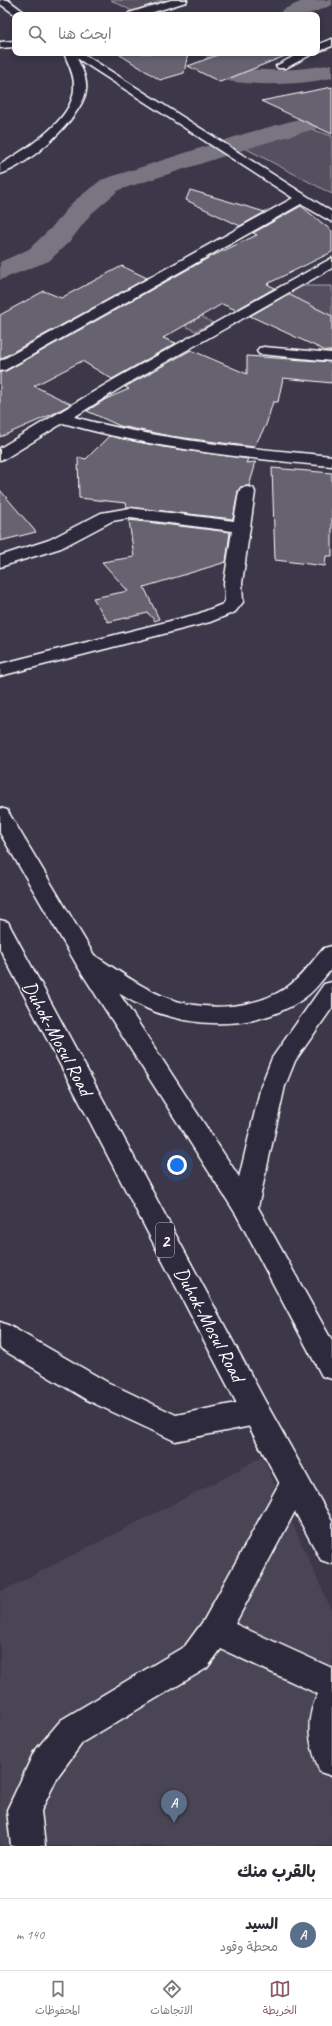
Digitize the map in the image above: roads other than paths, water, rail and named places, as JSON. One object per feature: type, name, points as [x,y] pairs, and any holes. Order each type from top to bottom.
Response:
[{"type":"main road","points":[[1,0],[19,12]]},
{"type":"main road","points":[[143,12],[182,0]]},
{"type":"main road","points":[[320,48],[332,42]]},
{"type":"main road","points":[[0,45],[12,44]]},
{"type":"main road","points":[[0,170],[32,150],[72,112],[80,92],[76,68],[70,56]]},
{"type":"main road","points":[[79,56],[331,216]]},
{"type":"main road","points":[[282,66],[303,56]]},
{"type":"main road","points":[[0,367],[302,198]]},
{"type":"main road","points":[[0,455],[120,382],[332,262]]},
{"type":"main road","points":[[264,351],[332,357]]},
{"type":"main road","points":[[62,418],[101,430],[176,445],[332,462]]},
{"type":"main road","points":[[0,670],[204,618],[229,608],[234,602],[233,584],[246,492]]},
{"type":"main road","points":[[0,562],[41,550],[107,517],[118,514],[136,514],[242,527]]},
{"type":"main road","points":[[0,815],[86,961],[245,1207],[332,1367]]},
{"type":"main road","name":"Duhok-Mosul Road","points":[[0,928],[256,1412],[332,1550]]},
{"type":"main road","points":[[86,961],[155,1002],[177,1010],[204,1016],[239,1014],[268,1007],[296,993],[332,954]]},
{"type":"main road","points":[[245,1207],[273,1086],[284,1058],[332,990]]},
{"type":"main road","points":[[0,1334],[97,1391],[175,1428],[256,1412]]},
{"type":"main road","points":[[28,1846],[24,1810],[46,1764],[72,1731],[196,1657],[214,1631],[295,1484]]},
{"type":"main road","points":[[214,1631],[332,1684]]},
{"type":"main road","points":[[332,1700],[327,1707],[324,1735],[332,1760]]},
{"type":"waterway","points":[[296,12],[326,0]]},
{"type":"waterway","points":[[218,56],[214,61],[216,72],[241,76],[274,77],[307,75],[332,71]]},
{"type":"waterway","points":[[0,272],[39,255],[61,234],[82,208],[110,185],[256,138],[332,117]]},
{"type":"place","name":"السيد","points":[[174,1823]]}]
